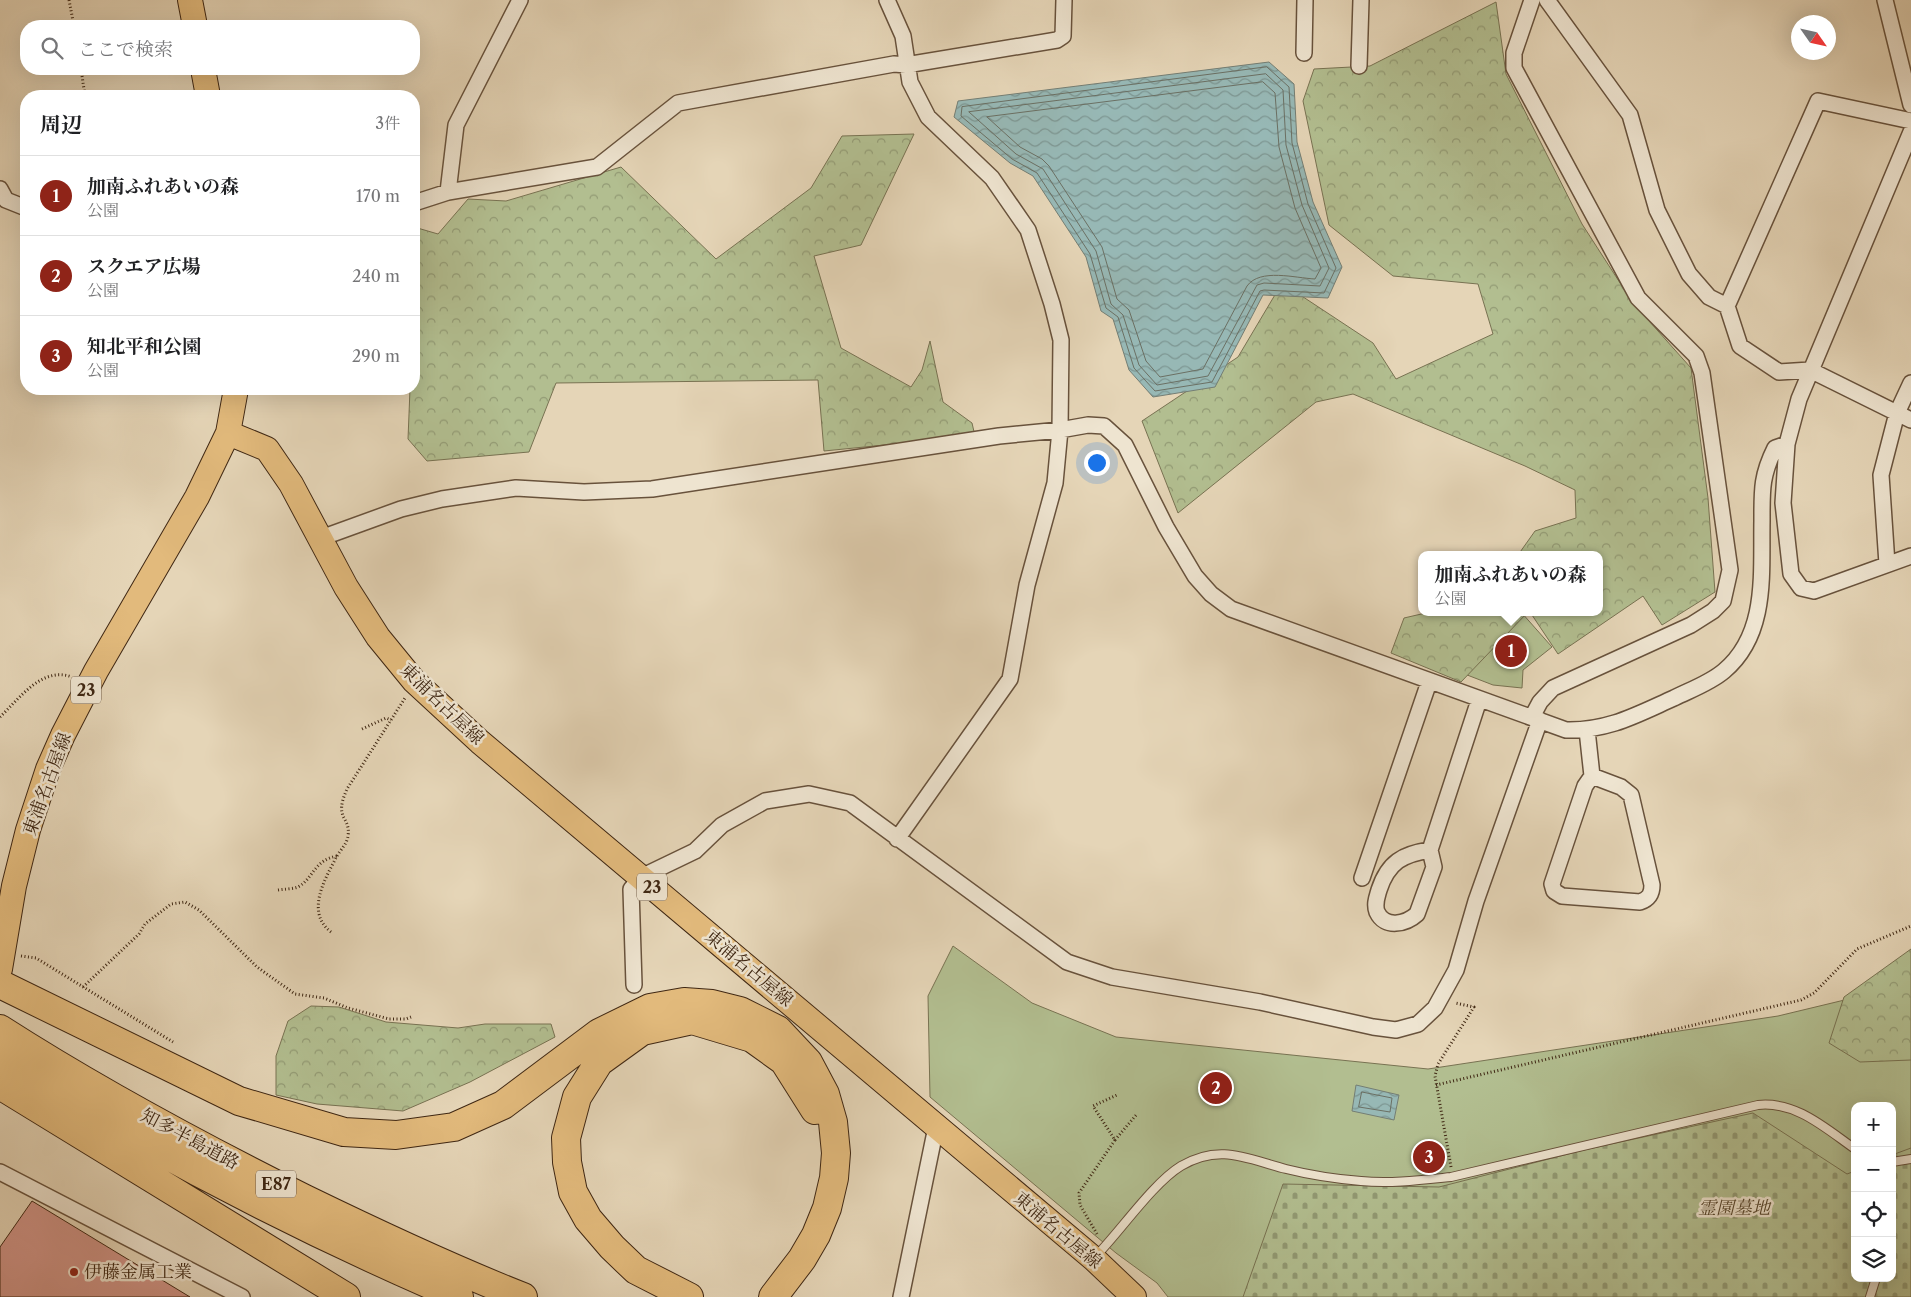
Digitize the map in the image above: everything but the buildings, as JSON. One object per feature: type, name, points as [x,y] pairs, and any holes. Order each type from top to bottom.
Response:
[{"type":"highway","points":[[0,984],[239,1102],[344,1132],[396,1134],[454,1127],[503,1105],[599,1032],[650,1008],[684,1002],[712,1004],[740,1011],[778,1030],[808,1062],[825,1094],[833,1122],[835,1170],[827,1208],[816,1235],[802,1259],[773,1297]]},
{"type":"highway","points":[[689,1297],[636,1270],[612,1247],[588,1219],[573,1192],[567,1162],[566,1138],[577,1097],[599,1062],[642,1031],[692,1020],[752,1038],[784,1061],[814,1108],[822,1143],[819,1182],[807,1223],[778,1268],[753,1297]]},
{"type":"highway","name":"知多半島道路","points":[[0,1029],[20,1077]]},
{"type":"highway","name":"知多半島道路","points":[[0,1058],[20,1077],[88,1112],[240,1196],[377,1262],[459,1297]]},
{"type":"highway","points":[[20,1077],[346,1297]]},
{"type":"highway","name":"知多半島道路","points":[[20,1077],[128,1106],[254,1173],[387,1239],[523,1297]]},
{"type":"main road","points":[[190,0],[194,20]]},
{"type":"main road","points":[[204,75],[207,90]]},
{"type":"main road","points":[[228,433],[235,395]]},
{"type":"main road","name":"東浦名古屋線","points":[[1,961],[14,886],[28,830],[48,769],[89,685],[197,497],[228,433],[266,449],[291,484],[346,587],[378,637],[414,682],[480,742],[936,1126],[1100,1253],[1134,1297]]},
{"type":"street","points":[[448,192],[456,125],[520,0]]},
{"type":"street","points":[[887,0],[903,36],[910,82],[928,117],[992,178],[1028,230],[1052,304],[1061,340],[1060,430],[1055,483],[1027,585],[1010,679],[897,839]]},
{"type":"street","points":[[420,201],[448,192],[597,167],[678,103],[894,64],[906,65],[1057,40],[1063,36],[1065,29],[1064,0]]},
{"type":"street","points":[[1304,54],[1305,0]]},
{"type":"street","points":[[1360,66],[1361,0]]},
{"type":"street","points":[[634,986],[631,889],[641,877],[695,851],[722,824],[740,813],[765,801],[809,794],[850,803],[1067,962],[1083,969],[1112,977],[1216,994],[1396,1030],[1418,1024],[1435,1008],[1456,970],[1540,702],[1553,688],[1691,624],[1713,611],[1723,601],[1730,570],[1702,373],[1696,356],[1638,298],[1514,68],[1514,53],[1532,0]]},
{"type":"street","points":[[1547,0],[1630,115],[1657,210],[1689,274],[1709,297],[1726,306],[1740,346],[1779,372],[1810,370],[1904,417]]},
{"type":"street","points":[[1885,0],[1911,105]]},
{"type":"street","points":[[1726,306],[1818,101],[1911,121]]},
{"type":"street","points":[[1911,132],[1799,400],[1787,444],[1783,503],[1791,574],[1801,588],[1814,591],[1911,556]]},
{"type":"street","points":[[0,190],[6,200],[20,206]]},
{"type":"street","points":[[1887,564],[1881,475],[1904,417],[1911,383]]},
{"type":"street","points":[[321,538],[409,507],[442,499],[516,488],[584,492],[652,489],[999,436],[1060,430],[1088,425],[1104,426],[1124,445],[1166,527],[1195,576],[1211,594],[1231,609],[1566,730],[1587,730],[1619,724],[1710,680],[1724,671],[1746,646],[1755,629],[1761,589],[1762,490],[1765,468],[1775,448],[1787,444]]},
{"type":"street","points":[[1362,878],[1429,682]]},
{"type":"street","points":[[1430,850],[1412,853],[1388,868],[1375,902],[1377,913],[1386,922],[1397,924],[1411,919],[1417,914],[1434,867],[1430,850],[1479,700]]},
{"type":"street","points":[[1587,730],[1592,776],[1585,786],[1552,884],[1554,891],[1562,896],[1640,902],[1646,900],[1652,893],[1652,885],[1631,795],[1621,786],[1592,776]]},
{"type":"street","points":[[901,1297],[936,1126]]},
{"type":"street","points":[[0,1172],[242,1297]]},
{"type":"lane","points":[[1100,1253],[1158,1186],[1179,1167],[1197,1158],[1218,1154],[1241,1155],[1307,1174],[1362,1182],[1409,1181],[1453,1177],[1748,1108],[1774,1104],[1800,1112],[1813,1119],[1852,1147]]},
{"type":"lane","points":[[1896,1161],[1911,1159]]},
{"type":"lane","points":[[1870,1297],[1875,1282]]},
{"type":"path","points":[[70,0],[73,20]]},
{"type":"path","points":[[82,75],[84,90]]},
{"type":"path","points":[[0,717],[39,680],[50,674],[60,672],[89,685]]},
{"type":"path","points":[[330,932],[322,926],[318,916],[317,904],[337,856],[347,842],[349,833],[340,813],[340,804],[347,789],[414,682]]},
{"type":"path","points":[[362,728],[386,718],[391,720]]},
{"type":"path","points":[[278,890],[300,885],[315,867],[337,856]]},
{"type":"path","points":[[83,987],[139,934],[145,924],[171,904],[185,902],[199,910],[257,967],[295,994],[324,998],[348,1008],[390,1020],[406,1019],[411,1016]]},
{"type":"path","points":[[1436,1085],[1801,1000],[1814,993],[1857,949],[1911,926]]},
{"type":"path","points":[[1,961],[36,958],[177,1044]]},
{"type":"path","points":[[1440,1000],[1474,1007],[1438,1064],[1435,1076],[1453,1177]]},
{"type":"path","points":[[1115,1140],[1094,1106],[1117,1095]]},
{"type":"path","points":[[1100,1253],[1080,1206],[1079,1193],[1115,1140],[1137,1114]]},
{"type":"green space","points":[[1496,2],[1506,74],[1582,224],[1633,303],[1691,368],[1708,498],[1715,592],[1662,625],[1643,596],[1558,654],[1533,616],[1603,616],[1603,551],[1521,551],[1535,531],[1576,518],[1575,490],[1525,466],[1353,394],[1316,402],[1178,513],[1142,421],[1238,357],[1282,283],[1373,343],[1396,379],[1493,334],[1478,284],[1393,276],[1329,225],[1303,101],[1314,69],[1370,66]]},
{"type":"green space","points":[[914,134],[861,245],[814,256],[841,348],[911,387],[922,370],[930,341],[943,402],[972,423],[975,436],[824,451],[818,380],[556,383],[529,452],[427,461],[408,439],[410,395],[420,395],[420,229],[438,234],[468,199],[506,201],[621,167],[716,259],[811,188],[842,136]]},
{"type":"green space","points":[[1418,615],[1524,616],[1461,682],[1391,653],[1404,618]]},
{"type":"green space","points":[[1517,616],[1525,616],[1552,647],[1523,670],[1522,688],[1493,685],[1462,673]]},
{"type":"green space","points":[[953,946],[1032,1003],[1116,1037],[1428,1069],[1778,1016],[1911,984],[1911,1297],[1168,1297],[1157,1283],[1116,1253],[930,1097],[928,996]]},
{"type":"green space","points":[[1911,949],[1911,1060],[1860,1062],[1829,1043],[1844,997]]},
{"type":"green space","points":[[311,1006],[339,1007],[386,1022],[458,1028],[485,1024],[551,1024],[555,1037],[470,1082],[403,1111],[317,1104],[276,1095],[276,1056],[288,1021]]},
{"type":"green space","name":"霊園墓地","points":[[1753,1113],[1847,1174],[1851,1172],[1851,1282],[1896,1282],[1896,1154],[1911,1148],[1911,1297],[1243,1297],[1283,1184],[1439,1187],[1584,1150]]},
{"type":"water","points":[[1269,62],[1294,84],[1297,142],[1313,202],[1342,267],[1328,298],[1263,295],[1215,387],[1153,397],[1129,370],[1113,319],[1101,311],[1086,257],[1033,176],[1010,163],[954,117],[958,101]]},
{"type":"water","points":[[1356,1085],[1399,1095],[1394,1120],[1352,1111]]},
{"type":"place","name":"加南ふれあいの森","points":[[1511,651]]},
{"type":"place","name":"スクエア広場","points":[[1216,1088]]},
{"type":"place","name":"知北平和公園","points":[[1429,1157]]},
{"type":"place","name":"伊藤金属工業","points":[[74,1272]]}]
